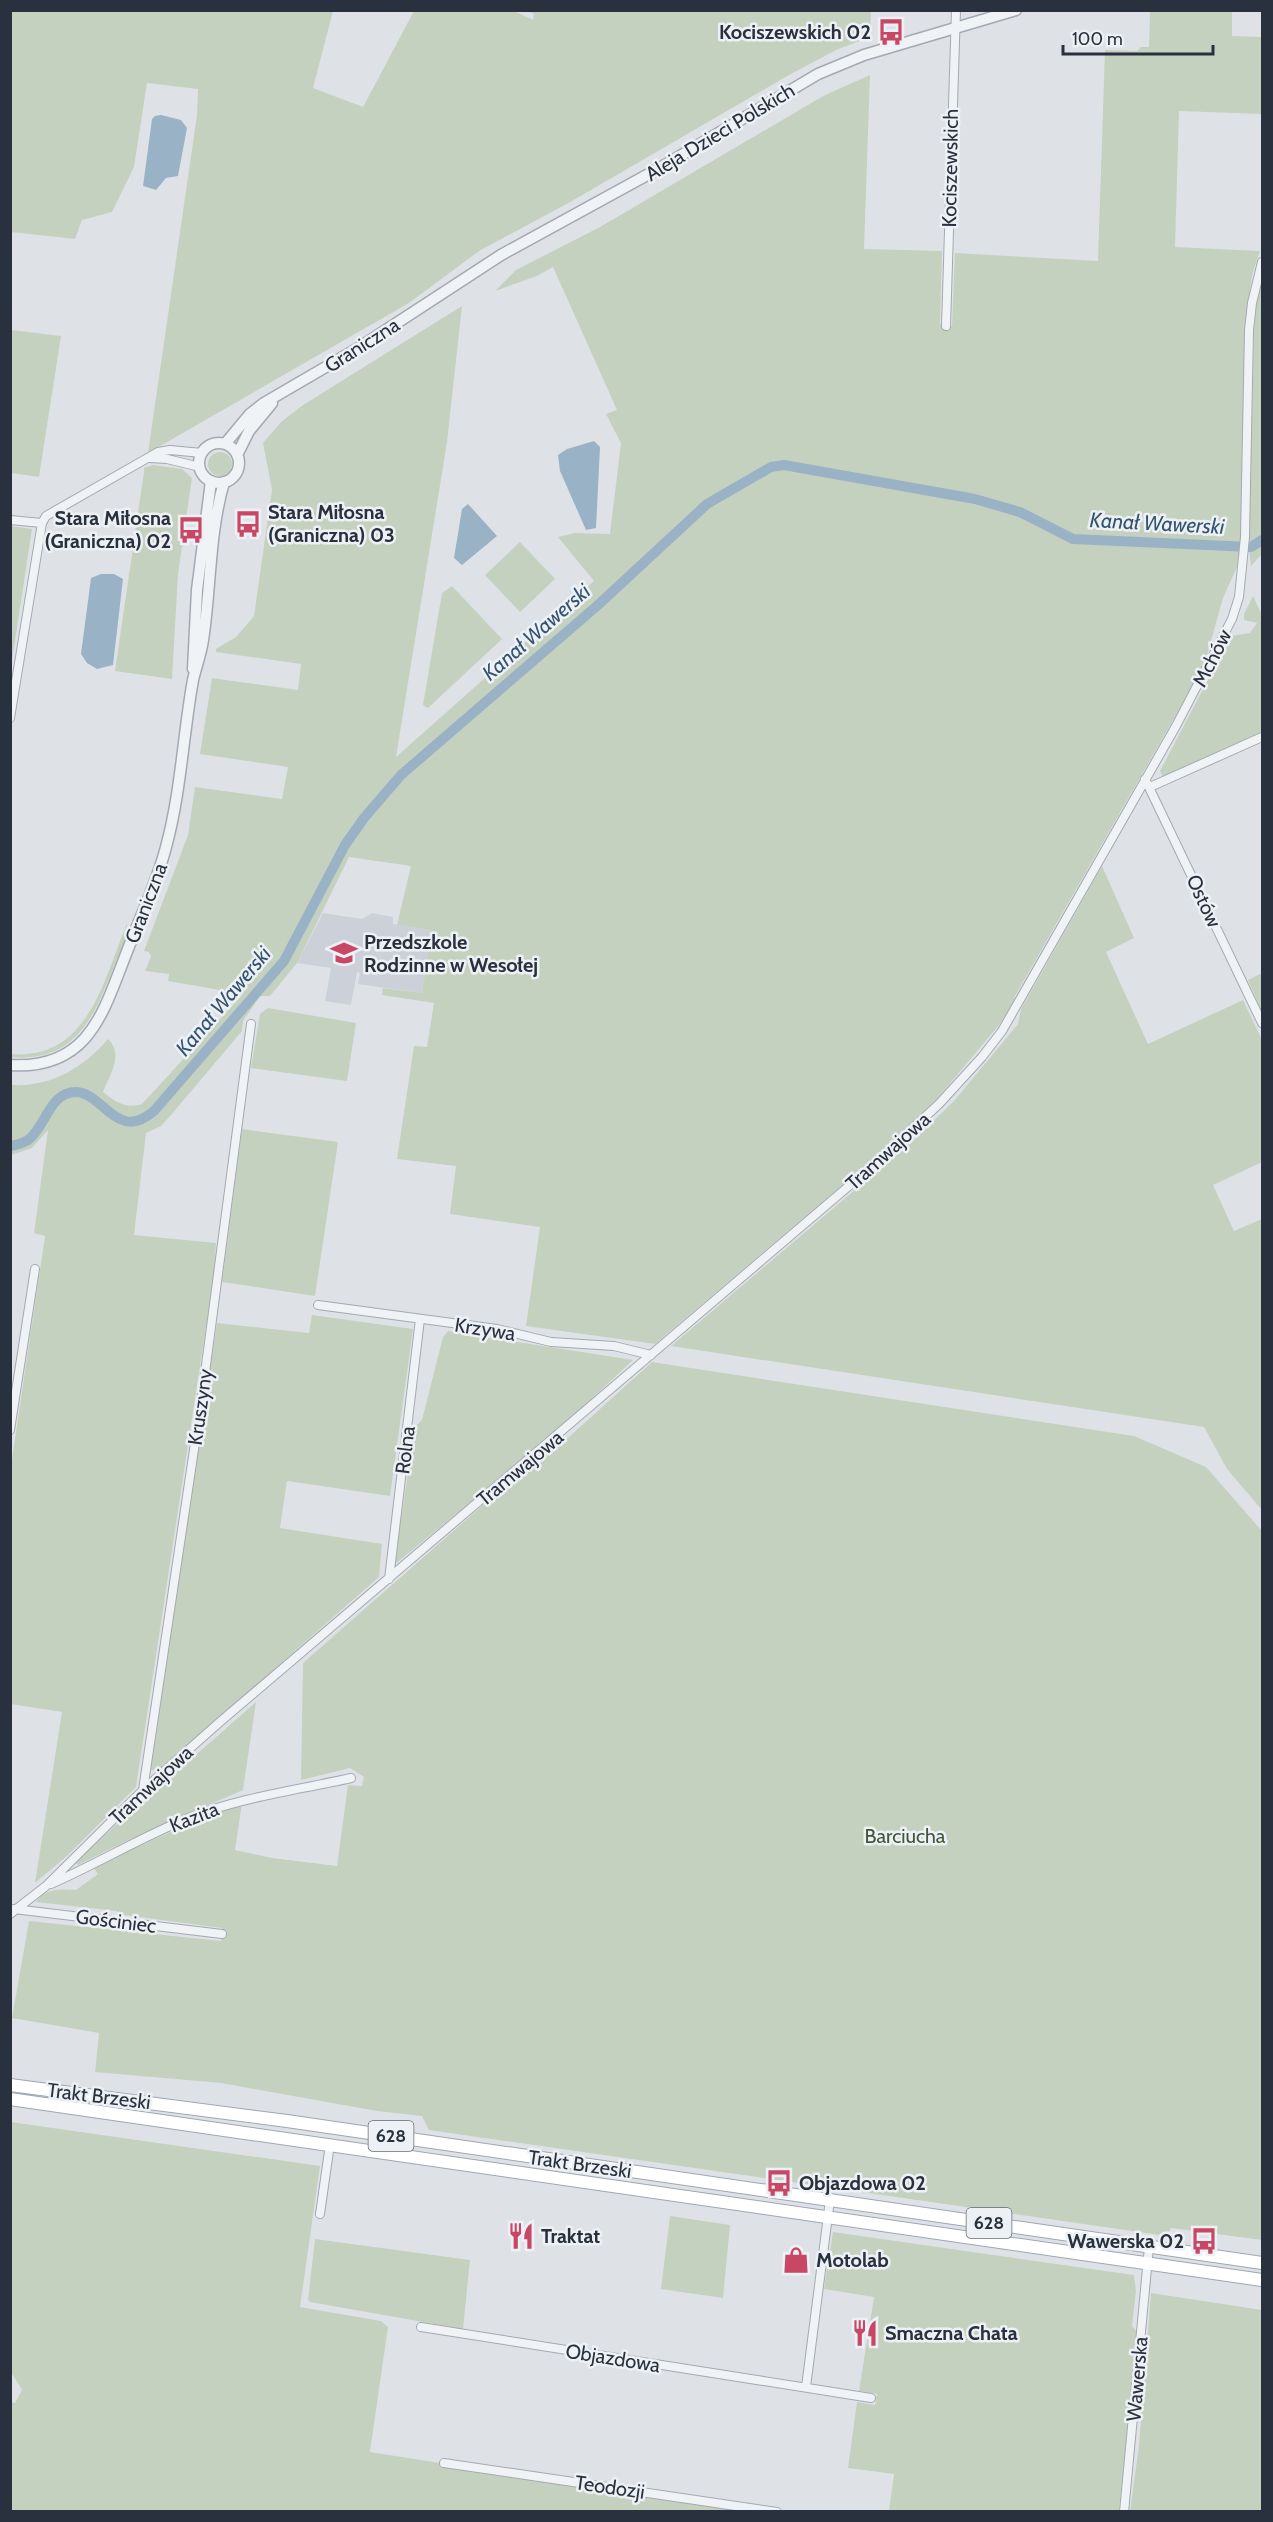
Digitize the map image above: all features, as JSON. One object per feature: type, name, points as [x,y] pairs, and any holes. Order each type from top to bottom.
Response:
[{"type":"main road","name":"Trakt Brzeski","points":[[10,2085],[266,2118],[1149,2247]]},
{"type":"main road","name":"Trakt Brzeski","points":[[10,2099],[1147,2263]]},
{"type":"main road","name":"628","points":[[1149,2247],[1263,2263]]},
{"type":"main road","name":"628","points":[[1147,2263],[1263,2280]]},
{"type":"street","name":"Kociszewskich","points":[[946,326],[956,10]]},
{"type":"street","name":"Aleja Dzieci Polskich","points":[[441,294],[501,255],[640,179],[818,74],[864,55],[1016,10]]},
{"type":"street","name":"Mchów","points":[[1015,1010],[1148,783],[1232,619],[1239,597],[1245,537],[1249,330],[1252,303],[1263,262]]},
{"type":"street","name":"Graniczna","points":[[225,444],[254,410],[360,347],[441,294]]},
{"type":"street","name":"Graniczna","points":[[237,454],[253,425],[282,394]]},
{"type":"street","points":[[225,444],[237,454],[239,465],[237,472],[225,483],[211,481],[204,475],[200,466],[202,453],[212,445],[225,444]]},
{"type":"street","points":[[10,718],[42,523],[52,511],[148,458],[167,450],[202,453]]},
{"type":"street","points":[[148,458],[165,458],[200,466]]},
{"type":"street","name":"Graniczna","points":[[194,677],[196,597],[211,481]]},
{"type":"street","name":"Graniczna","points":[[10,1065],[32,1065],[61,1056],[88,1036],[104,1013],[166,846],[174,810],[194,677],[203,642],[210,565],[225,483]]},
{"type":"street","points":[[10,520],[42,523]]},
{"type":"street","points":[[1148,783],[1263,737]]},
{"type":"street","name":"Ostów","points":[[1148,783],[1263,1023]]},
{"type":"street","name":"Tramwajowa","points":[[12,1910],[46,1886],[143,1790],[863,1174],[932,1111],[982,1057],[1015,1010]]},
{"type":"street","name":"Kruszyny","points":[[143,1790],[201,1403],[251,1024]]},
{"type":"street","points":[[10,1430],[35,1269]]},
{"type":"street","name":"Krzywa","points":[[318,1305],[496,1329],[551,1342],[614,1346],[651,1355]]},
{"type":"street","name":"Rolna","points":[[389,1579],[420,1320]]},
{"type":"street","name":"Kazita","points":[[46,1886],[84,1869],[135,1841],[191,1817],[237,1801],[351,1778]]},
{"type":"street","name":"Gościniec","points":[[12,1910],[222,1934]]},
{"type":"street","points":[[320,2214],[330,2144]]},
{"type":"street","points":[[806,2387],[830,2200]]},
{"type":"street","name":"Wawerska","points":[[1124,2511],[1149,2247]]},
{"type":"street","name":"Objazdowa","points":[[421,2327],[871,2398]]},
{"type":"street","name":"Teodozji","points":[[444,2463],[777,2511]]},
{"type":"shaded area","points":[[323,913],[362,919],[372,913],[393,917],[393,924],[431,930],[422,993],[358,984],[360,973],[357,972],[351,1005],[325,1001],[331,968],[297,963]]},
{"type":"green space","points":[[11,10],[333,11],[313,88],[363,107],[414,11],[514,11],[533,20],[534,14],[527,11],[871,11],[870,37],[836,50],[789,75],[572,201],[479,251],[409,303],[148,453],[197,115],[198,89],[147,83],[134,167],[112,212],[82,220],[75,239],[11,232]]},
{"type":"green space","points":[[1150,11],[1232,11],[1232,36],[1262,37],[1262,114],[1179,111],[1175,247],[1260,251],[1252,275],[1245,328],[1241,538],[1237,567],[1223,598],[1204,666],[1015,996],[1010,1012],[936,1100],[879,1154],[655,1344],[526,1326],[540,1227],[450,1214],[456,1166],[397,1159],[414,1046],[427,1047],[434,1003],[382,995],[383,988],[422,993],[431,930],[397,925],[411,866],[349,857],[297,963],[270,996],[260,996],[243,1021],[242,1031],[171,1115],[161,1126],[146,1133],[134,1235],[216,1243],[214,1274],[136,1787],[68,1855],[35,1883],[62,1712],[11,1704],[10,1473],[45,1236],[34,1233],[48,1130],[32,1148],[11,1155],[11,1085],[39,1083],[65,1074],[88,1059],[108,1039],[113,1045],[115,1058],[112,1072],[103,1092],[121,1104],[131,1106],[142,1104],[243,994],[168,981],[169,974],[145,971],[151,957],[149,952],[144,951],[188,835],[195,787],[282,799],[288,767],[200,754],[212,678],[298,690],[301,664],[216,652],[216,649],[236,637],[254,616],[272,490],[263,443],[281,422],[303,405],[462,306],[447,442],[396,757],[594,581],[558,537],[575,533],[610,534],[621,443],[606,414],[617,410],[553,267],[537,276],[495,291],[516,270],[600,227],[825,95],[870,75],[864,249],[942,251],[940,324],[952,326],[955,253],[1098,261],[1105,50],[1137,51],[1141,47],[1149,47]]},
{"type":"green space","points":[[1262,276],[1262,554],[1251,566],[1249,550],[1254,330],[1256,304]]},
{"type":"green space","points":[[11,330],[61,336],[39,477],[11,473]]},
{"type":"green space","points":[[220,452],[228,456],[232,464],[228,472],[220,476],[212,472],[208,464],[212,456]]},
{"type":"green space","points":[[153,465],[182,469],[192,478],[178,574],[172,679],[115,671],[144,468]]},
{"type":"green space","points":[[10,526],[32,529],[11,667]]},
{"type":"green space","points":[[520,542],[555,579],[520,612],[485,575]]},
{"type":"green space","points":[[452,586],[502,639],[428,708],[423,705],[442,593]]},
{"type":"green space","points":[[1253,596],[1262,615],[1262,732],[1163,777],[1160,771],[1231,636],[1250,633],[1257,623],[1244,620],[1244,614]]},
{"type":"green space","points":[[1102,866],[1134,938],[1106,952],[1148,1044],[1243,1000],[1262,1040],[1262,1162],[1213,1185],[1234,1231],[1262,1219],[1262,1510],[1227,1469],[1204,1427],[671,1346],[916,1138],[954,1101],[1018,1024],[1021,1009]]},
{"type":"green space","points":[[127,924],[125,939],[107,983],[80,1032],[67,1044],[52,1052],[33,1057],[11,1057],[11,1054],[37,1052],[59,1044],[76,1030],[100,991]]},
{"type":"green space","points":[[1262,973],[1262,1012],[1248,980]]},
{"type":"green space","points":[[268,1008],[356,1023],[347,1081],[251,1068],[260,1014]]},
{"type":"green space","points":[[242,1129],[338,1142],[315,1296],[222,1282]]},
{"type":"green space","points":[[312,1315],[413,1329],[390,1496],[287,1481],[280,1528],[382,1544],[379,1577],[158,1771],[152,1770],[150,1768],[217,1323],[309,1333]]},
{"type":"green space","points":[[448,1331],[633,1360],[555,1433],[394,1565],[415,1427],[422,1420],[443,1337]]},
{"type":"green space","name":"Barciucha","points":[[652,1362],[1134,1436],[1206,1467],[1262,1531],[1262,2240],[1171,2228],[1167,2236],[429,2130],[422,2116],[377,2111],[221,2083],[95,2072],[99,2033],[12,2018],[29,1921],[221,1941],[222,1928],[117,1914],[117,1911],[36,1902],[48,1892],[76,1890],[98,1874],[93,1867],[226,1807],[242,1803],[235,1850],[272,1858],[337,1866],[348,1785],[362,1786],[364,1777],[350,1768],[301,1780],[303,1663],[500,1490],[569,1437]]},
{"type":"green space","points":[[256,1702],[243,1790],[126,1841],[78,1865],[74,1862]]},
{"type":"green space","points":[[11,2122],[320,2166],[300,2307],[381,2321],[388,2327],[370,2452],[744,2511],[11,2511],[11,2402],[15,2403],[22,2390],[11,2372]]},
{"type":"green space","points":[[670,2216],[730,2225],[723,2298],[661,2289]]},
{"type":"green space","points":[[833,2232],[1134,2275],[1136,2291],[1132,2326],[1138,2333],[1119,2511],[889,2511],[894,2474],[848,2468],[857,2402],[875,2405],[877,2394],[859,2391],[874,2297],[824,2289]]},
{"type":"green space","points":[[315,2239],[470,2260],[463,2329],[310,2302],[308,2300]]},
{"type":"green space","points":[[1151,2293],[1262,2310],[1262,2511],[1130,2511],[1139,2446]]},
{"type":"water","points":[[161,115],[181,120],[187,128],[178,176],[166,178],[156,190],[143,186],[152,119]]},
{"type":"water","points":[[594,441],[600,447],[596,528],[586,530],[560,471],[558,455],[567,449]]},
{"type":"water","points":[[468,504],[497,536],[462,565],[454,558],[462,509]]},
{"type":"water","points":[[101,574],[114,574],[123,579],[113,665],[97,669],[87,663],[81,654],[91,578]]},
{"type":"waterway","name":"Kanał Wawerski","points":[[10,1146],[28,1140],[54,1104],[67,1094],[76,1092],[86,1094],[112,1114],[130,1122],[141,1119],[154,1111],[284,961],[345,845],[364,818],[401,775],[598,605],[707,504],[771,467],[784,465],[975,499],[1020,512],[1073,539],[1251,547],[1262,540]]},
{"type":"place","name":"Kociszewskich 02","points":[[891,32]]},
{"type":"place","name":"Stara Miłosna (Graniczna) 03","points":[[248,524]]},
{"type":"place","name":"Stara Miłosna (Graniczna) 02","points":[[191,530]]},
{"type":"place","name":"Przedszkole Rodzinne w Wesołej","points":[[344,953]]},
{"type":"place","name":"Objazdowa 02","points":[[779,2183]]},
{"type":"place","name":"Traktat","points":[[521,2236]]},
{"type":"place","name":"Wawerska 02","points":[[1204,2241]]},
{"type":"place","name":"Motolab","points":[[796,2260]]},
{"type":"place","name":"Smaczna Chata","points":[[865,2333]]}]
